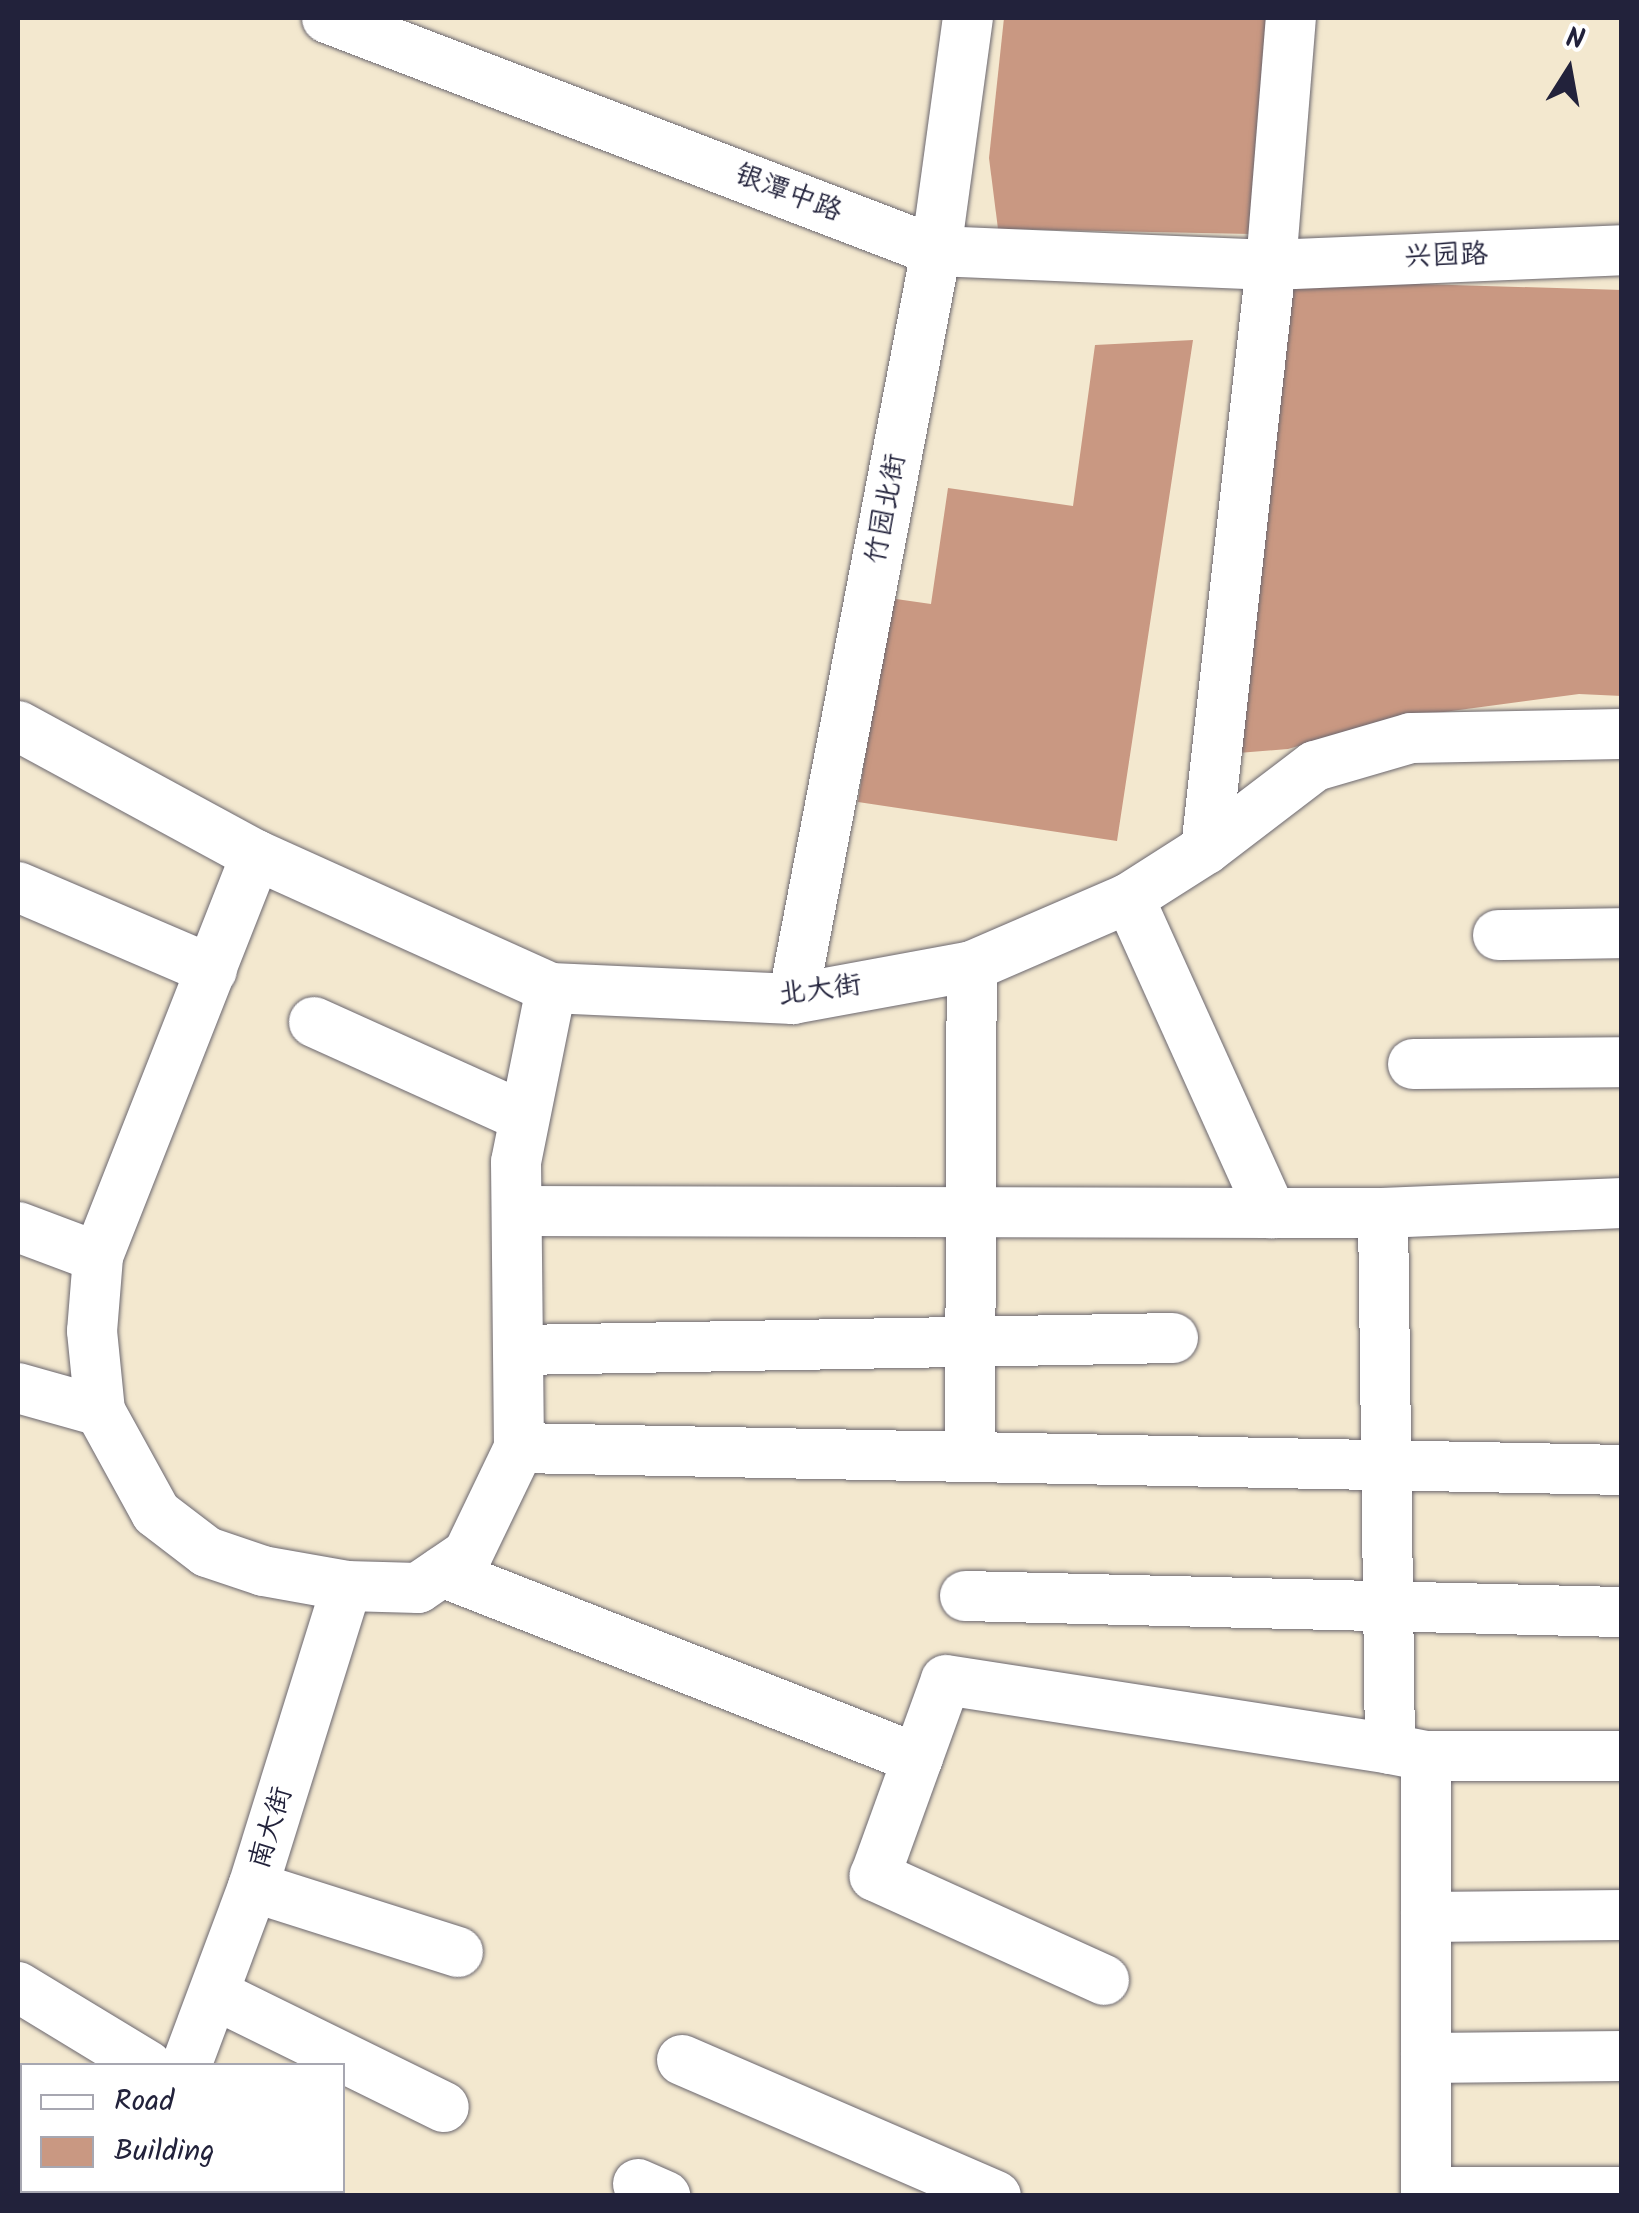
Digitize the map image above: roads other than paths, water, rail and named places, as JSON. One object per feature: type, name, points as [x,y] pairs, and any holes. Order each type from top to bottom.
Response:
[{"type":"street","name":"银潭中路","points":[[327,18],[936,251],[1271,264]]},
{"type":"street","name":"竹园北街","points":[[792,999],[936,251],[968,18]]},
{"type":"street","points":[[1206,849],[1271,264],[1291,18]]},
{"type":"street","name":"兴园路","points":[[1271,264],[1622,250]]},
{"type":"street","name":"北大街","points":[[18,726],[256,854],[551,988],[792,999],[972,966],[1128,898],[1206,849],[1315,766],[1411,738],[1622,734]]},
{"type":"street","points":[[256,854],[98,1257],[92,1331],[100,1411],[156,1513],[206,1552],[263,1571],[347,1586],[418,1588],[468,1554],[518,1448],[516,1162],[522,1116],[551,988]]},
{"type":"street","points":[[18,887],[212,970]]},
{"type":"street","points":[[1128,898],[1271,1213]]},
{"type":"street","points":[[1498,935],[1622,933]]},
{"type":"street","points":[[970,1457],[972,966]]},
{"type":"street","points":[[314,1022],[522,1116]]},
{"type":"street","points":[[1413,1064],[1622,1062]]},
{"type":"street","points":[[517,1211],[1384,1213],[1622,1203]]},
{"type":"street","points":[[1384,1213],[1388,1606],[1426,1917],[1426,2194],[1622,2192]]},
{"type":"street","points":[[18,1226],[98,1257]]},
{"type":"street","points":[[520,1350],[1174,1338]]},
{"type":"street","points":[[18,1388],[100,1411]]},
{"type":"street","points":[[518,1448],[1386,1462],[1622,1470]]},
{"type":"street","points":[[442,1572],[918,1759]]},
{"type":"street","name":"南大街","points":[[187,2063],[254,1888],[347,1586]]},
{"type":"street","points":[[964,1596],[1622,1612]]},
{"type":"street","points":[[1104,1980],[875,1876],[946,1680],[1408,1752],[1622,1756]]},
{"type":"street","points":[[254,1888],[458,1952]]},
{"type":"street","points":[[1426,1917],[1622,1916]]},
{"type":"street","points":[[18,1987],[143,2063]]},
{"type":"street","points":[[214,1994],[444,2106]]},
{"type":"street","points":[[1426,2058],[1622,2056]]},
{"type":"street","points":[[682,2060],[996,2196]]}]
